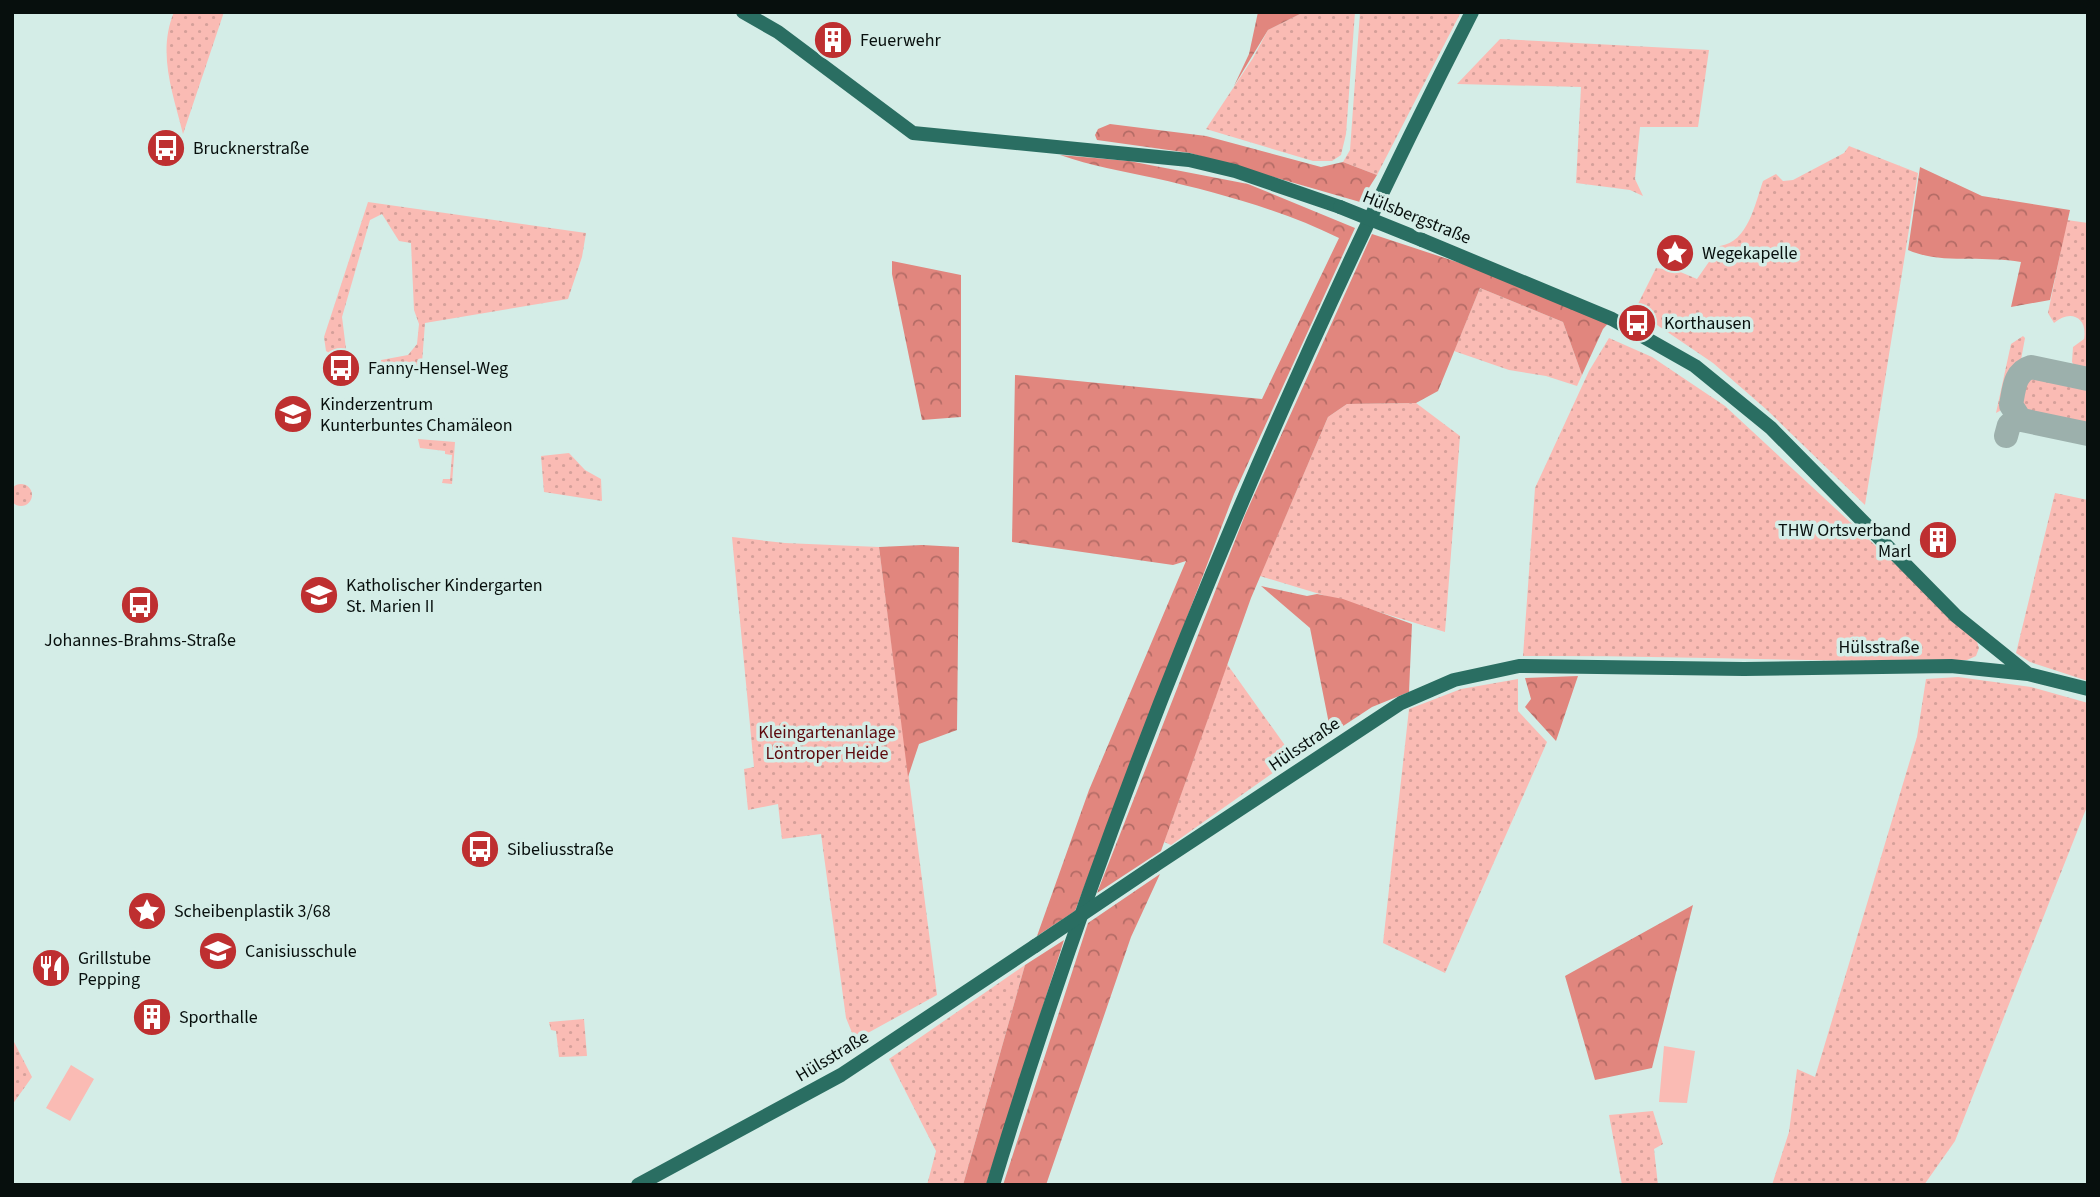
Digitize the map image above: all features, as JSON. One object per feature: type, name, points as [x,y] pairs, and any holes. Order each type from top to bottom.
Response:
[{"type":"street","name":"Hülsbergstraße","points":[[743,12],[778,32],[913,133],[1189,160],[1236,171],[1340,207],[1612,319],[1695,366],[1771,428],[1931,593],[1988,644],[2001,649],[2028,674]]},
{"type":"street","points":[[993,1185],[1053,1001],[1142,747],[1238,511],[1364,231],[1472,12]]},
{"type":"street","points":[[1987,668],[1988,644]]},
{"type":"street","name":"Hülsstraße","points":[[638,1185],[841,1075],[1401,703],[1454,680],[1519,666],[1987,668],[2028,674],[2088,689]]},
{"type":"green space","points":[[174,12],[224,12],[183,134],[168,73],[167,43]]},
{"type":"green space","points":[[1258,12],[1304,12],[1268,30],[1234,86],[1249,54]]},
{"type":"green space","points":[[1304,12],[1355,12],[1346,134],[1341,155],[1332,161],[1313,161],[1206,129],[1253,58],[1268,30]]},
{"type":"green space","points":[[1360,12],[1461,12],[1377,175],[1343,162],[1350,150]]},
{"type":"green space","points":[[1500,39],[1709,50],[1698,127],[1640,127],[1635,179],[1643,196],[1630,190],[1576,183],[1581,87],[1457,84]]},
{"type":"green space","points":[[1110,124],[1206,136],[1321,167],[1343,162],[1377,175],[1360,202],[1190,153],[1097,140],[1095,135],[1098,129]]},
{"type":"green space","points":[[1849,146],[1918,173],[1865,505],[1767,410],[1713,363],[1635,310],[1656,268],[1678,271],[1697,279],[1720,246],[1730,243],[1744,230],[1763,181],[1776,174],[1783,181],[1793,180],[1844,153]]},
{"type":"green space","points":[[1060,155],[1129,161],[1248,184],[1355,228],[1234,494],[1075,911],[1037,936],[1089,790],[1186,561],[1173,565],[1012,542],[1015,375],[1262,399],[1339,238],[1295,219],[1225,196]]},
{"type":"green space","points":[[1920,167],[1982,196],[2070,210],[2050,300],[2011,307],[2021,262],[1949,259],[1908,250]]},
{"type":"green space","points":[[368,202],[586,233],[582,257],[568,299],[425,323],[422,363],[412,371],[393,368],[382,375],[381,360],[408,355],[417,344],[419,324],[414,310],[411,243],[399,241],[382,214],[370,220],[342,317],[348,365],[326,351],[324,337]]},
{"type":"green space","points":[[2067,220],[2088,223],[2088,373],[2078,371],[2072,362],[2073,347],[2084,339],[2083,325],[2072,316],[2066,316],[2054,323],[2048,313]]},
{"type":"green space","points":[[1372,234],[1563,297],[1612,319],[1603,329],[1582,375],[1563,322],[1480,288],[1438,391],[1416,403],[1347,404],[1328,417],[1251,598],[1161,851],[1097,893],[1245,515]]},
{"type":"green space","points":[[892,261],[961,275],[961,417],[922,420],[892,274]]},
{"type":"green space","points":[[1480,288],[1563,322],[1582,375],[1577,386],[1546,376],[1509,370],[1454,351]]},
{"type":"green space","points":[[2023,336],[2025,338],[2020,365],[2012,374],[2005,408],[1996,413],[2011,344]]},
{"type":"green space","points":[[1609,338],[1652,357],[1725,406],[1976,639],[1979,648],[1976,656],[1967,660],[1912,661],[1523,656],[1535,488],[1589,371]]},
{"type":"green space","points":[[2029,373],[2088,384],[2088,426],[2021,410],[2019,390]]},
{"type":"green space","points":[[1416,403],[1460,436],[1445,632],[1260,576],[1328,417],[1347,404]]},
{"type":"green space","points":[[418,439],[455,442],[452,484],[442,483],[443,479],[450,479],[452,455],[445,454],[445,451],[420,448]]},
{"type":"green space","points":[[569,453],[585,470],[601,479],[602,501],[544,492],[541,456]]},
{"type":"green space","points":[[21,484],[29,487],[32,495],[29,503],[21,506],[13,503],[10,495],[13,487]]},
{"type":"green space","points":[[2055,493],[2088,500],[2088,681],[2030,662],[2016,653]]},
{"type":"green space","name":"Kleingartenanlage Löntroper Heide","points":[[732,537],[785,543],[879,547],[937,995],[855,1040],[846,1018],[821,834],[782,839],[778,804],[748,810],[744,769],[754,767]]},
{"type":"green space","points":[[879,547],[959,547],[957,730],[919,744],[908,777]]},
{"type":"green space","points":[[1261,586],[1307,596],[1317,594],[1343,599],[1412,624],[1409,692],[1372,707],[1331,734],[1310,628]]},
{"type":"green space","points":[[1227,664],[1294,758],[1171,845],[1164,842]]},
{"type":"green space","points":[[1578,676],[1556,741],[1525,707],[1531,699],[1525,678]]},
{"type":"green space","points":[[1958,677],[2031,687],[2088,703],[2088,804],[1955,1141],[1924,1185],[1772,1185],[1789,1132],[1797,1069],[1815,1077],[1917,737],[1926,679]]},
{"type":"green space","points":[[1518,679],[1518,711],[1547,742],[1445,973],[1383,943],[1409,709],[1461,689]]},
{"type":"green space","points":[[1160,874],[1131,937],[1046,1185],[1003,1185],[1088,923]]},
{"type":"green space","points":[[1693,905],[1652,1068],[1595,1080],[1565,976]]},
{"type":"green space","points":[[1064,940],[986,1185],[963,1185],[1025,965]]},
{"type":"green space","points":[[1025,965],[963,1185],[927,1185],[936,1151],[889,1059]]},
{"type":"green space","points":[[584,1019],[587,1056],[559,1057],[556,1031],[551,1030],[549,1022]]},
{"type":"green space","points":[[12,1038],[32,1077],[12,1105]]},
{"type":"green space","points":[[1664,1046],[1695,1051],[1687,1103],[1659,1102]]},
{"type":"green space","points":[[71,1065],[94,1079],[70,1121],[46,1108]]},
{"type":"green space","points":[[1653,1111],[1663,1144],[1654,1149],[1658,1185],[1622,1185],[1609,1115]]},
{"type":"taxiway","points":[[2020,419],[2011,405],[2016,382],[2025,369],[2031,367],[2088,379]]},
{"type":"taxiway","points":[[2006,436],[2009,425],[2017,419],[2088,434]]},
{"type":"place","name":"Feuerwehr","points":[[833,40]]},
{"type":"place","name":"Brucknerstraße","points":[[166,148]]},
{"type":"place","name":"Wegekapelle","points":[[1675,253]]},
{"type":"place","name":"Korthausen","points":[[1637,323]]},
{"type":"place","name":"Fanny-Hensel-Weg","points":[[341,368]]},
{"type":"place","name":"Kinderzentrum Kunterbuntes Chamäleon","points":[[293,414]]},
{"type":"place","name":"THW Ortsverband Marl","points":[[1938,540]]},
{"type":"place","name":"Katholischer Kindergarten St. Marien II","points":[[319,595]]},
{"type":"place","name":"Johannes-Brahms-Straße","points":[[140,605]]},
{"type":"place","name":"Sibeliusstraße","points":[[480,849]]},
{"type":"place","name":"Scheibenplastik 3/68","points":[[147,911]]},
{"type":"place","name":"Canisiusschule","points":[[218,951]]},
{"type":"place","name":"Grillstube Pepping","points":[[51,968]]},
{"type":"place","name":"Sporthalle","points":[[152,1017]]}]
